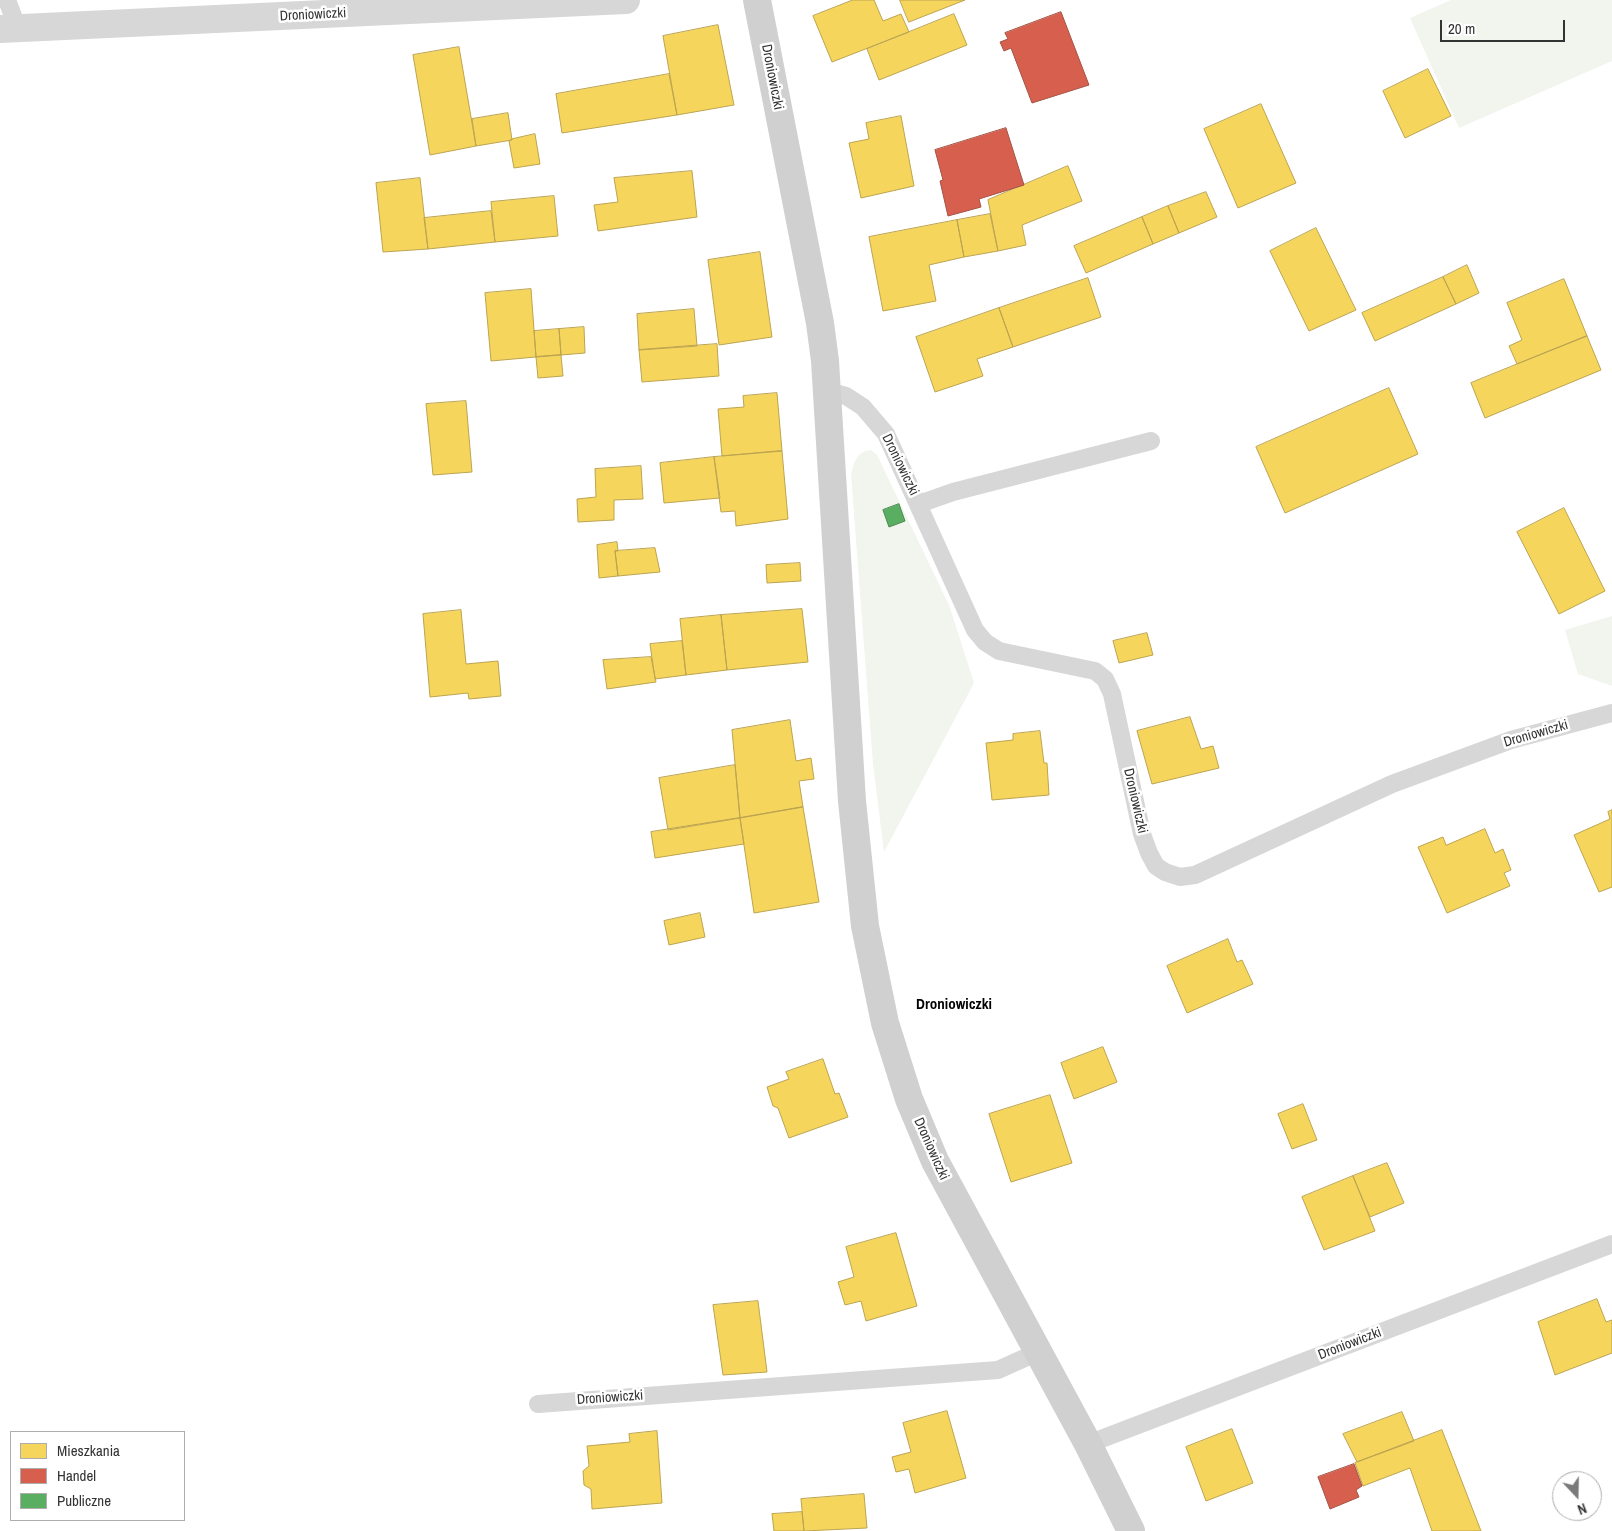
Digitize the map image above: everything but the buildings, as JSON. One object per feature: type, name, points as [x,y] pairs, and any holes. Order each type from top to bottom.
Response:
[{"type":"street","name":"Droniowiczki","points":[[9,29],[528,3],[626,0]]},
{"type":"street","name":"Droniowiczki","points":[[757,0],[820,323],[828,391],[852,801],[865,926],[883,1014],[909,1099],[935,1161],[1088,1444],[1131,1531]]},
{"type":"lane","points":[[7,0],[9,29]]},
{"type":"lane","name":"Droniowiczki","points":[[828,391],[846,396],[863,407],[886,434],[920,504],[975,630],[985,642],[999,651],[1095,672],[1106,680],[1112,694],[1142,834],[1156,866],[1165,872],[1180,877],[1195,875],[1392,784],[1518,737],[1612,713]]},
{"type":"lane","points":[[920,504],[953,492],[1151,441]]},
{"type":"lane","name":"Droniowiczki","points":[[1088,1444],[1612,1244]]},
{"type":"lane","name":"Droniowiczki","points":[[538,1404],[998,1370],[1038,1352]]},
{"type":"shaded area","points":[[1451,0],[1612,0],[1612,61],[1459,128],[1410,18]]},
{"type":"shaded area","points":[[871,450],[877,455],[949,605],[974,683],[884,852],[873,764],[851,474],[859,455]]},
{"type":"shaded area","points":[[1612,616],[1612,686],[1578,674],[1565,630]]},
{"type":"district","name":"Droniowiczki","points":[[954,1005]]}]
